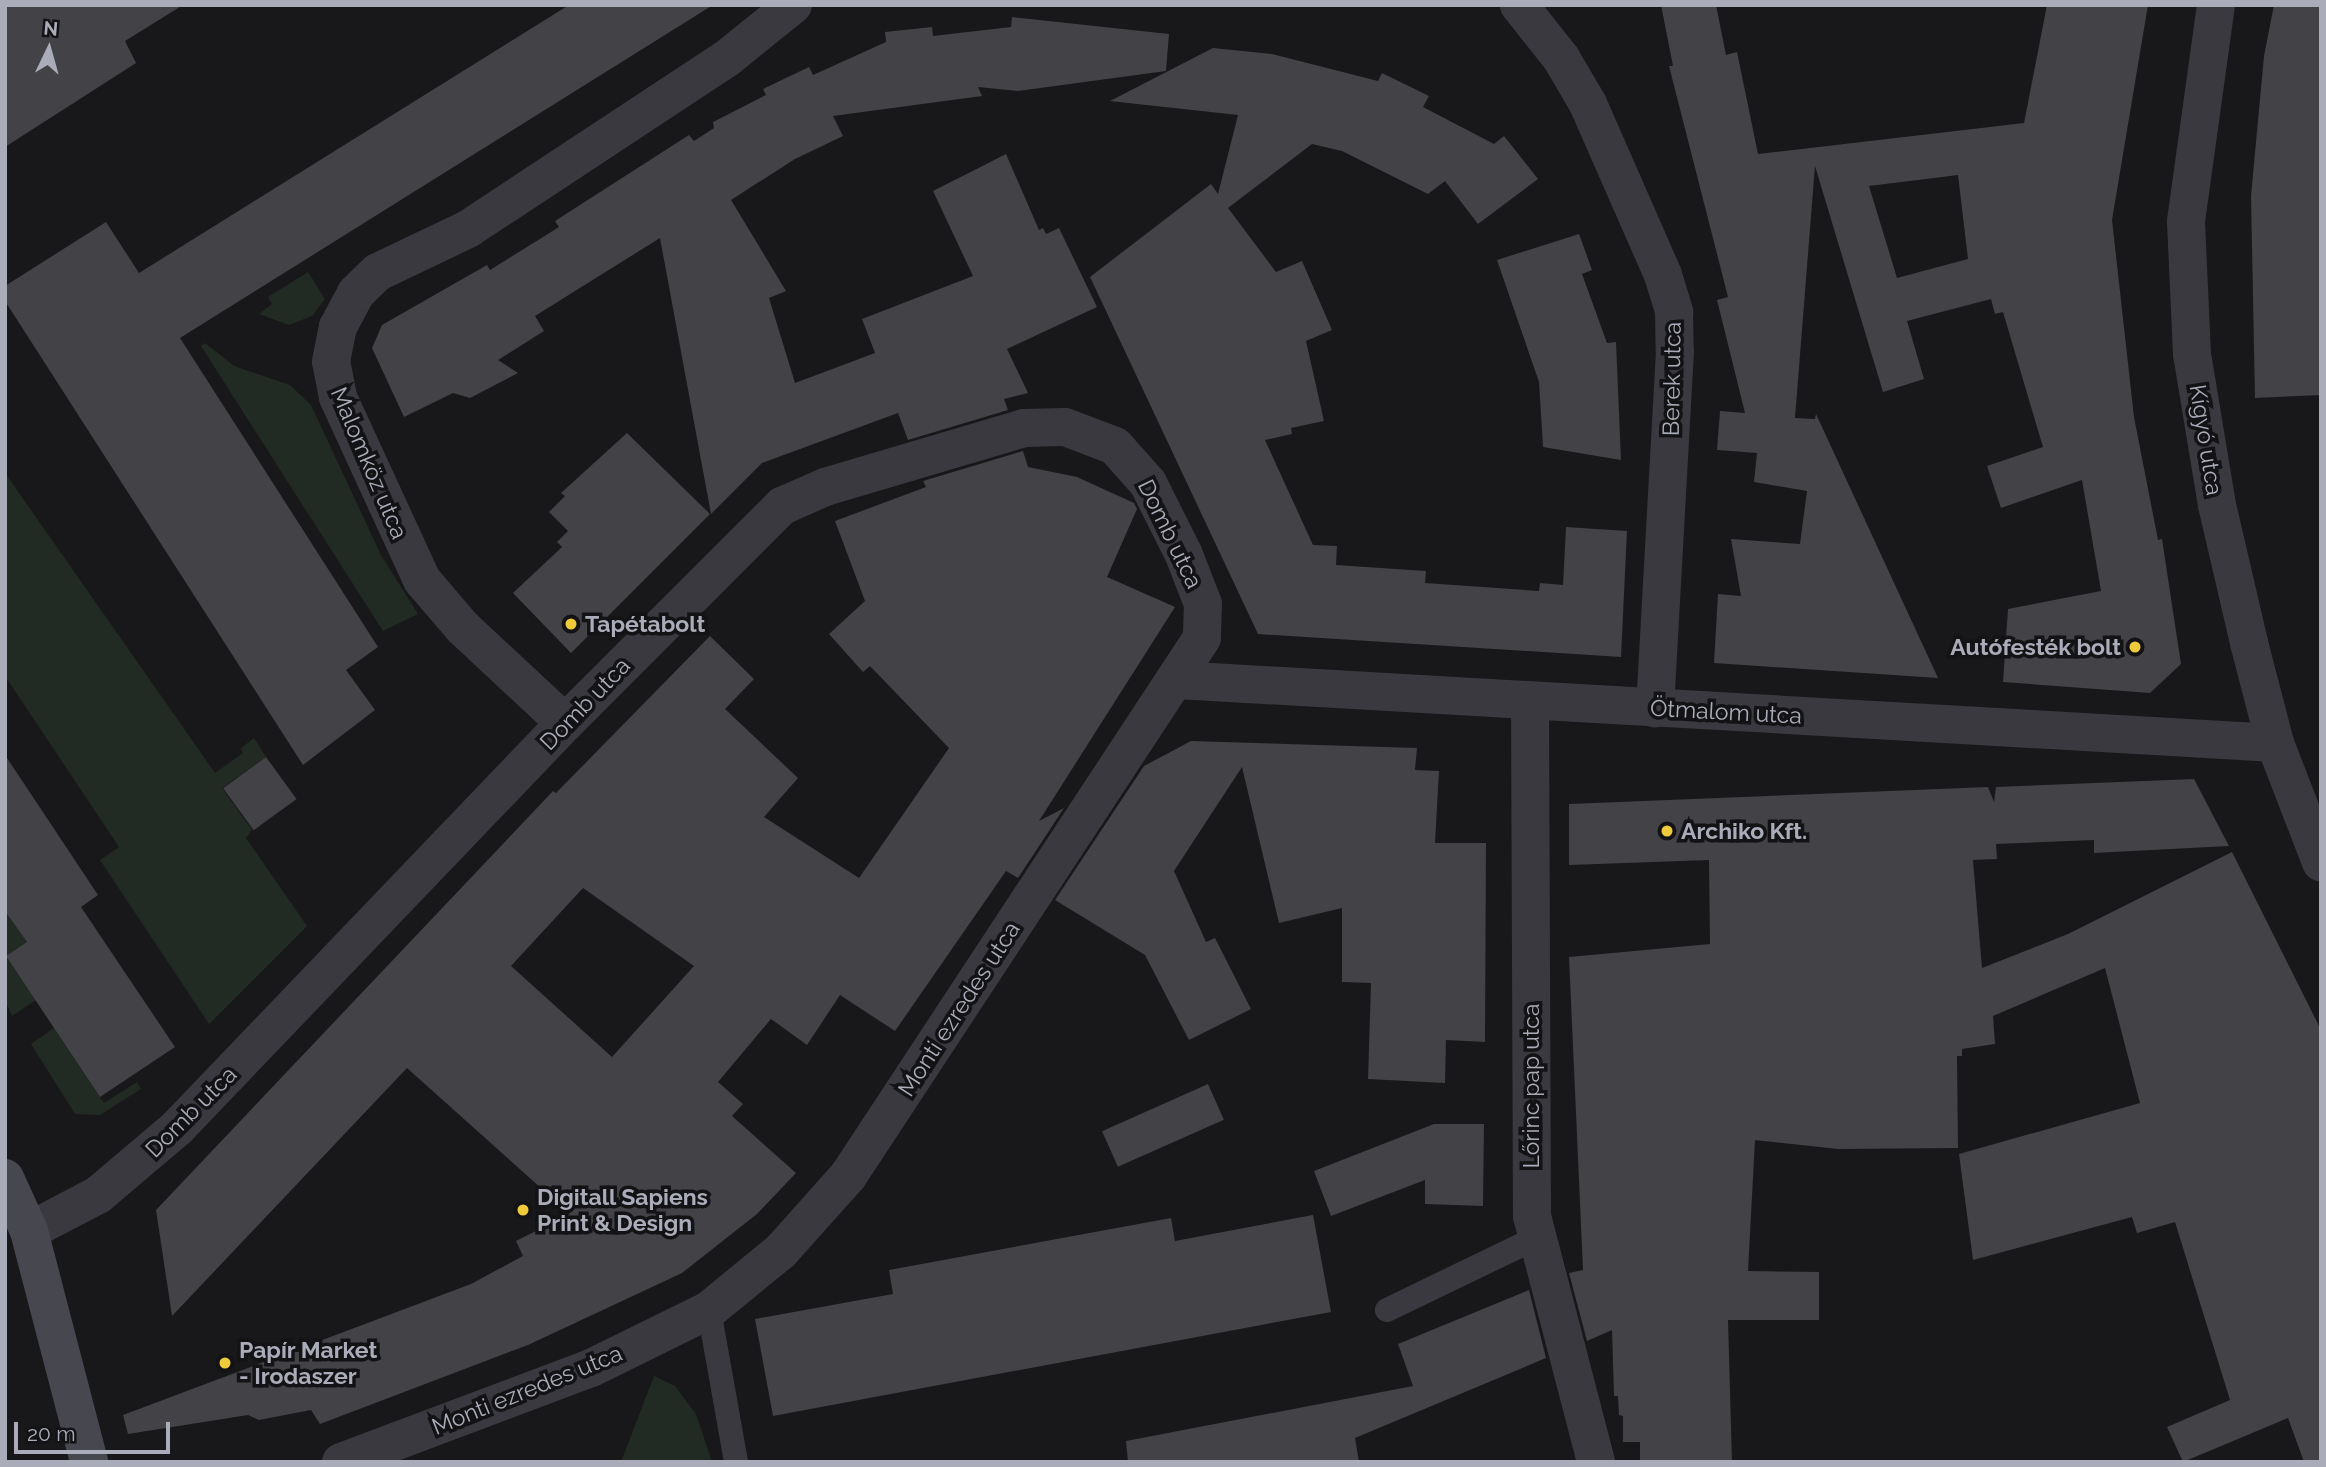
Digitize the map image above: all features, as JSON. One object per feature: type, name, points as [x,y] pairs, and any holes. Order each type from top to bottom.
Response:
[{"type":"street","name":"Malomköz utca","points":[[565,723],[463,628],[422,580],[338,397],[331,362],[338,327],[356,293],[378,272],[462,233],[726,59],[793,5]]},
{"type":"street","name":"Berek utca","points":[[1519,5],[1561,58],[1588,104],[1659,264],[1674,312],[1675,351],[1655,708]]},
{"type":"street","name":"Kígyó utca","points":[[2216,5],[2189,187],[2187,307],[2217,505],[2275,743],[2321,862]]},
{"type":"street","name":"Domb utca","points":[[29,1231],[98,1195],[177,1128],[565,723],[782,506],[825,487],[1004,432],[1045,426],[1101,438],[1128,457],[1148,483],[1188,565],[1204,614],[1199,645],[1177,680]]},
{"type":"street","name":"Ötmalom utca","points":[[1177,680],[2275,743]]},
{"type":"street","name":"Monti ezredes utca","points":[[341,1462],[590,1368],[709,1310],[781,1251],[848,1176],[1177,680]]},
{"type":"street","name":"Lőrinc pap utca","points":[[1530,701],[1531,1179],[1536,1238],[1596,1462]]},
{"type":"street","points":[[5,1178],[29,1231],[89,1462]]},
{"type":"lane","points":[[1387,1310],[1536,1238]]},
{"type":"lane","points":[[709,1310],[736,1462]]},
{"type":"shaded area","points":[[308,272],[325,299],[312,316],[289,325],[259,314],[272,304],[268,297]]},
{"type":"shaded area","points":[[205,343],[234,366],[290,385],[311,405],[381,555],[418,614],[383,631],[201,346]]},
{"type":"shaded area","points":[[5,473],[215,773],[243,753],[241,748],[254,738],[266,757],[222,788],[252,830],[246,838],[307,926],[209,1024],[100,860],[119,847],[5,676]]},
{"type":"shaded area","points":[[5,910],[27,942],[6,956],[36,1000],[12,1016],[5,1000]]},
{"type":"shaded area","points":[[54,1028],[104,1103],[137,1082],[141,1089],[100,1115],[75,1114],[31,1044]]},
{"type":"shaded area","points":[[654,1376],[675,1386],[696,1414],[712,1462],[621,1462]]},
{"type":"building","points":[[5,5],[183,5],[125,41],[136,63],[5,147]]},
{"type":"building","points":[[569,5],[713,5],[180,338],[378,647],[346,670],[375,710],[303,765],[5,301],[5,286],[106,222],[139,273]]},
{"type":"building","points":[[1661,5],[1716,5],[1726,55],[1737,52],[1758,154],[2024,123],[2047,5],[2148,5],[2112,220],[2134,417],[2158,540],[2162,539],[2181,664],[2150,693],[2003,682],[2008,609],[2101,591],[2082,480],[2001,508],[1987,466],[2043,447],[2003,312],[1995,314],[1991,299],[1907,321],[1924,379],[1883,392],[1815,166],[1795,418],[1815,419],[1816,414],[1938,678],[1714,663],[1718,594],[1741,596],[1731,539],[1800,544],[1807,491],[1754,482],[1757,453],[1717,450],[1720,411],[1745,413],[1717,300],[1728,297],[1669,66],[1673,66]],"holes":[[[1958,175],[1968,259],[1897,278],[1869,186]]]},
{"type":"building","points":[[2274,5],[2321,5],[2321,395],[2255,398],[2251,196],[2264,56]]},
{"type":"building","points":[[1012,17],[1169,34],[1166,71],[1018,91],[978,87],[982,96],[833,116],[843,136],[795,159],[731,200],[786,291],[769,298],[795,383],[875,353],[862,319],[973,276],[933,191],[1006,154],[1039,230],[1043,228],[1046,234],[1059,228],[1097,307],[1007,349],[1028,393],[1004,399],[1008,410],[908,440],[898,413],[762,463],[711,514],[660,238],[535,316],[544,331],[498,360],[518,373],[470,398],[453,393],[404,417],[372,348],[382,325],[487,265],[490,270],[559,227],[555,221],[689,135],[694,141],[714,128],[713,122],[766,95],[763,89],[809,67],[813,75],[886,42],[885,32],[932,27],[933,36],[1011,27]]},
{"type":"building","points":[[1213,48],[1272,54],[1378,81],[1382,73],[1429,96],[1423,107],[1494,144],[1504,136],[1538,179],[1478,224],[1445,181],[1428,194],[1342,151],[1312,144],[1228,208],[1276,272],[1302,261],[1332,330],[1306,341],[1324,421],[1291,428],[1292,434],[1265,440],[1313,545],[1337,546],[1336,565],[1426,571],[1425,583],[1539,591],[1540,583],[1563,585],[1566,527],[1627,531],[1621,657],[1258,634],[1090,277],[1211,184],[1218,194],[1238,115],[1110,101]]},
{"type":"building","points":[[1579,234],[1592,270],[1582,274],[1607,343],[1616,342],[1621,460],[1543,447],[1539,382],[1497,260]]},
{"type":"building","points":[[627,433],[710,514],[571,653],[513,593],[562,547],[557,542],[568,531],[549,512],[565,496],[561,493]]},
{"type":"building","points":[[1023,451],[1028,467],[1077,477],[1134,503],[1137,509],[1107,577],[1175,607],[1039,821],[1064,808],[1018,878],[1006,871],[895,1031],[840,995],[807,1045],[771,1019],[718,1082],[743,1104],[732,1116],[796,1173],[757,1214],[682,1273],[528,1345],[320,1424],[311,1410],[259,1420],[248,1415],[128,1434],[123,1415],[471,1284],[523,1256],[516,1241],[570,1214],[407,1068],[172,1316],[156,1210],[553,791],[556,793],[710,636],[754,679],[725,709],[798,778],[764,817],[859,878],[949,748],[870,666],[863,672],[829,634],[865,601],[835,521],[926,487],[923,481]],"holes":[[[583,888],[694,966],[612,1057],[511,966]]]},
{"type":"building","points":[[1191,741],[1417,748],[1415,770],[1439,771],[1435,843],[1486,843],[1485,1042],[1446,1040],[1445,1083],[1368,1079],[1371,983],[1342,982],[1342,908],[1279,923],[1242,767],[1174,871],[1206,942],[1215,938],[1251,1009],[1189,1040],[1145,955],[1055,900],[1144,766]]},
{"type":"building","points":[[5,755],[98,895],[81,907],[175,1047],[100,1097],[6,956],[27,942],[5,911]]},
{"type":"building","points":[[266,757],[297,799],[254,830],[223,788]]},
{"type":"building","points":[[2194,779],[2229,846],[2094,853],[2094,840],[1996,844],[1997,859],[1973,860],[1982,968],[2068,934],[2232,852],[2321,1030],[2321,1462],[2304,1462],[2288,1418],[2183,1462],[2167,1427],[2230,1400],[2175,1222],[2137,1233],[2132,1217],[1973,1260],[1959,1154],[2140,1103],[2105,968],[1993,1016],[1995,1044],[1962,1049],[1962,1056],[1957,1056],[1958,1148],[1838,1149],[1755,1140],[1748,1271],[1819,1272],[1819,1320],[1728,1320],[1732,1462],[1640,1462],[1640,1442],[1623,1442],[1623,1416],[1619,1415],[1618,1396],[1614,1396],[1612,1330],[1587,1341],[1569,1273],[1583,1270],[1569,957],[1710,944],[1709,860],[1569,865],[1569,804],[1988,787],[1994,802],[1996,787]]},
{"type":"building","points":[[1208,1084],[1224,1120],[1118,1167],[1102,1131]]},
{"type":"building","points":[[1434,1124],[1484,1124],[1483,1206],[1425,1204],[1425,1180],[1331,1216],[1314,1171]]},
{"type":"building","points":[[1313,1215],[1331,1312],[773,1416],[755,1319],[893,1294],[889,1270],[1171,1218],[1175,1241]]},
{"type":"building","points":[[1529,1290],[1546,1358],[1355,1438],[1359,1462],[1128,1462],[1126,1441],[1413,1386],[1398,1344]]},
{"type":"place","name":"Tapétabolt","points":[[571,624]]},
{"type":"place","name":"Autófesték bolt","points":[[2135,647]]},
{"type":"place","name":"Archiko Kft.","points":[[1667,831]]},
{"type":"place","name":"Digitall Sapiens Print & Design","points":[[523,1210]]},
{"type":"place","name":"Papír Market - Irodaszer","points":[[225,1363]]}]
